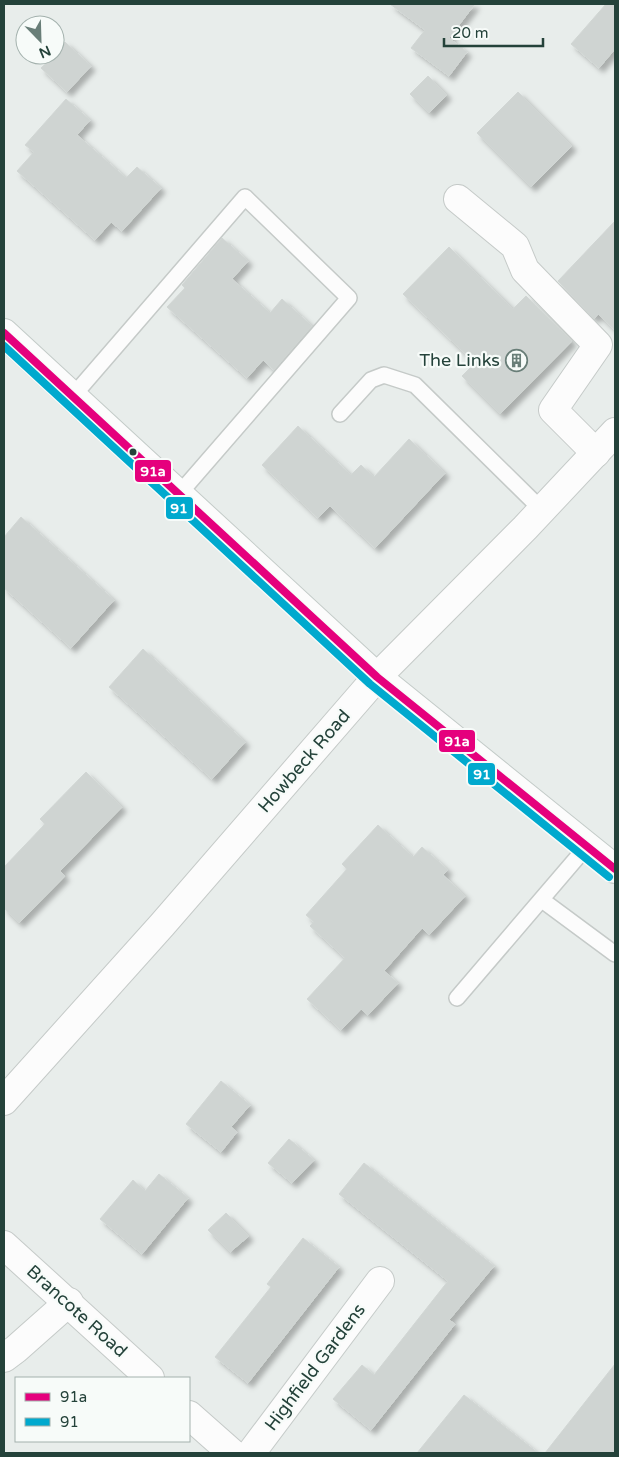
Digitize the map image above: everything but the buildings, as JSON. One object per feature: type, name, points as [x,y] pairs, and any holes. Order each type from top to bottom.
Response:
[{"type":"street","points":[[458,199],[515,246],[525,270],[598,345],[553,410],[596,453]]},
{"type":"street","points":[[4,333],[377,677],[615,869]]},
{"type":"street","name":"Howbeck Road","points":[[4,1102],[162,925],[377,677],[542,510],[615,432]]},
{"type":"street","name":"Brancote Road","points":[[4,1245],[149,1377]]},
{"type":"street","name":"Highfield Gardens","points":[[250,1453],[380,1282]]},
{"type":"street","points":[[4,1358],[68,1302]]},
{"type":"street","points":[[190,1416],[220,1450]]},
{"type":"lane","points":[[73,396],[245,197],[349,298],[179,494]]},
{"type":"lane","points":[[340,414],[371,380],[384,375],[415,385],[542,510]]},
{"type":"lane","points":[[457,998],[586,846]]},
{"type":"lane","points":[[542,900],[615,954]]},
{"type":"transit line","name":"91a","points":[[4,333],[377,677],[615,869]]},
{"type":"transit line","name":"91","points":[[4,346],[370,684],[609,877]]},
{"type":"place","name":"The Links","points":[[516,360]]}]
